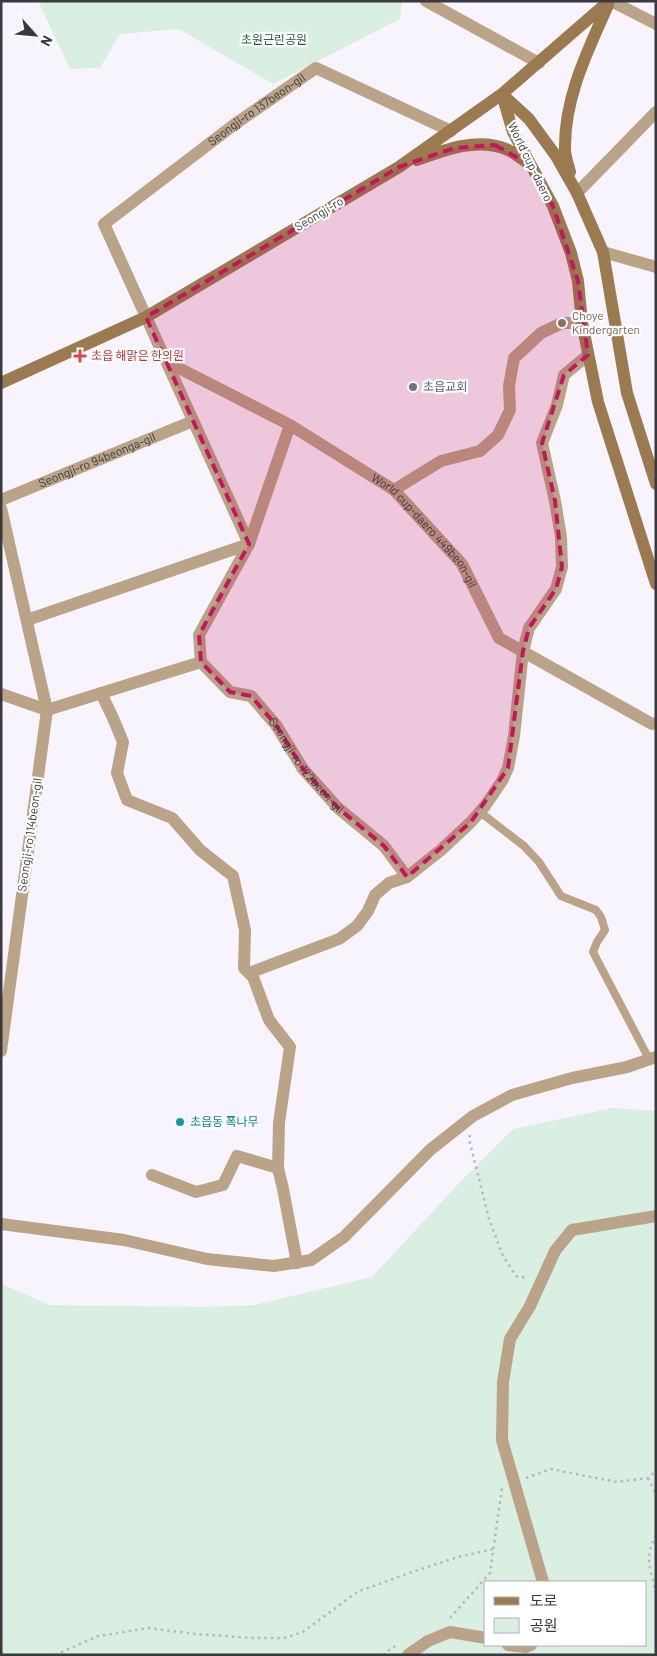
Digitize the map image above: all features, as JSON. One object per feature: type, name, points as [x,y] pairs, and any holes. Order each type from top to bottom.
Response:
[{"type":"main road","name":"Seongji-ro","points":[[1,383],[146,318],[399,167],[502,94],[610,1]]},
{"type":"main road","points":[[575,190],[565,151],[566,123],[580,70],[610,1]]},
{"type":"main road","name":"World cup-daero","points":[[502,94],[529,119],[556,156],[575,190],[603,252],[627,393],[656,484]]},
{"type":"main road","name":"World cup-daero","points":[[502,94],[513,132],[552,206],[570,254],[578,281],[582,323],[598,402],[656,584]]},
{"type":"main road","points":[[399,167],[435,153],[473,144],[495,146],[509,150],[529,164]]},
{"type":"street","points":[[610,1],[656,24]]},
{"type":"street","points":[[429,2],[539,62]]},
{"type":"street","name":"Seongji-ro 137beon-gil","points":[[146,318],[104,224],[235,124],[316,68],[451,131]]},
{"type":"street","points":[[575,190],[656,112]]},
{"type":"street","points":[[603,252],[656,267]]},
{"type":"street","points":[[146,318],[249,544]]},
{"type":"street","points":[[394,490],[441,460],[480,451],[498,435],[510,410],[509,386],[514,358],[541,333],[562,323],[582,323]]},
{"type":"street","points":[[249,973],[339,939],[357,926],[368,911],[375,895],[389,883],[407,877],[441,850],[480,812],[502,782],[508,768],[514,736],[523,651],[529,628],[556,589],[562,567],[555,501],[542,443],[557,405],[564,375],[588,354]]},
{"type":"street","name":"World cup-daero 449beon-gil","points":[[167,362],[290,425],[394,490],[462,564],[499,638],[652,724],[656,723]]},
{"type":"street","name":"Seongji-ro 94beonga-gil","points":[[1,500],[193,422]]},
{"type":"street","points":[[1,694],[47,710],[201,662],[199,634],[249,544],[290,425]]},
{"type":"street","name":"Seongji-ro 114beon-gil","points":[[1,508],[47,710],[3,1017],[1,1051]]},
{"type":"street","points":[[27,620],[249,544]]},
{"type":"street","name":"Seongji-ro 122beon-gil","points":[[201,662],[230,692],[251,696],[276,725],[303,769],[338,808],[384,846],[407,877]]},
{"type":"street","points":[[101,693],[114,718],[122,742],[117,773],[127,800],[172,818],[200,850],[232,876],[245,930],[244,968],[253,977],[269,1020],[290,1047],[279,1123],[278,1168],[297,1263]]},
{"type":"street","points":[[1,1224],[124,1240],[207,1259],[274,1266],[311,1260],[344,1237],[430,1150],[473,1116],[512,1095],[572,1078],[628,1067],[653,1058]]},
{"type":"street","points":[[152,1175],[196,1192],[223,1185],[237,1156],[278,1168]]},
{"type":"street","points":[[543,1581],[502,1440],[503,1382],[510,1339],[530,1306],[556,1251],[572,1230],[656,1216]]},
{"type":"street","points":[[405,1650],[450,1632],[484,1638]]},
{"type":"lane","points":[[480,812],[524,846],[539,862],[561,896],[596,910],[601,917],[605,930],[593,952],[653,1058]]},
{"type":"path","points":[[473,1116],[469,1139],[489,1219],[503,1256],[516,1276],[542,1281]]},
{"type":"path","points":[[448,1621],[490,1573],[501,1488],[551,1469],[618,1482],[648,1478],[656,1470]]},
{"type":"path","points":[[648,1478],[656,1494]]},
{"type":"path","points":[[656,1535],[650,1547],[647,1560],[656,1592]]},
{"type":"path","points":[[55,1655],[98,1636],[148,1628],[206,1635],[284,1638],[303,1632],[356,1592],[458,1557],[493,1549]]},
{"type":"path","points":[[383,1655],[393,1647],[405,1650]]},
{"type":"highlighted area","points":[[495,145],[529,164],[553,206],[578,281],[588,355],[564,375],[542,443],[555,501],[562,567],[556,589],[529,628],[523,651],[508,768],[471,822],[407,877],[384,846],[338,808],[303,769],[276,725],[251,696],[230,692],[201,662],[199,635],[249,544],[146,317],[399,167],[454,148]]},
{"type":"green space","name":"초원근린공원","points":[[38,1],[402,1],[400,19],[273,84],[179,29],[120,34],[100,68],[70,69]]},
{"type":"green space","points":[[613,1108],[656,1111],[656,1655],[1,1655],[1,1284],[50,1305],[206,1307],[254,1305],[372,1277],[460,1182],[513,1129]]},
{"type":"place","name":"Choye Kindergarten","points":[[562,323]]},
{"type":"place","name":"초읍 해맑은 한의원","points":[[80,356]]},
{"type":"place","name":"초읍교회","points":[[413,387]]},
{"type":"place","name":"초읍동 폭나무","points":[[180,1122]]}]
